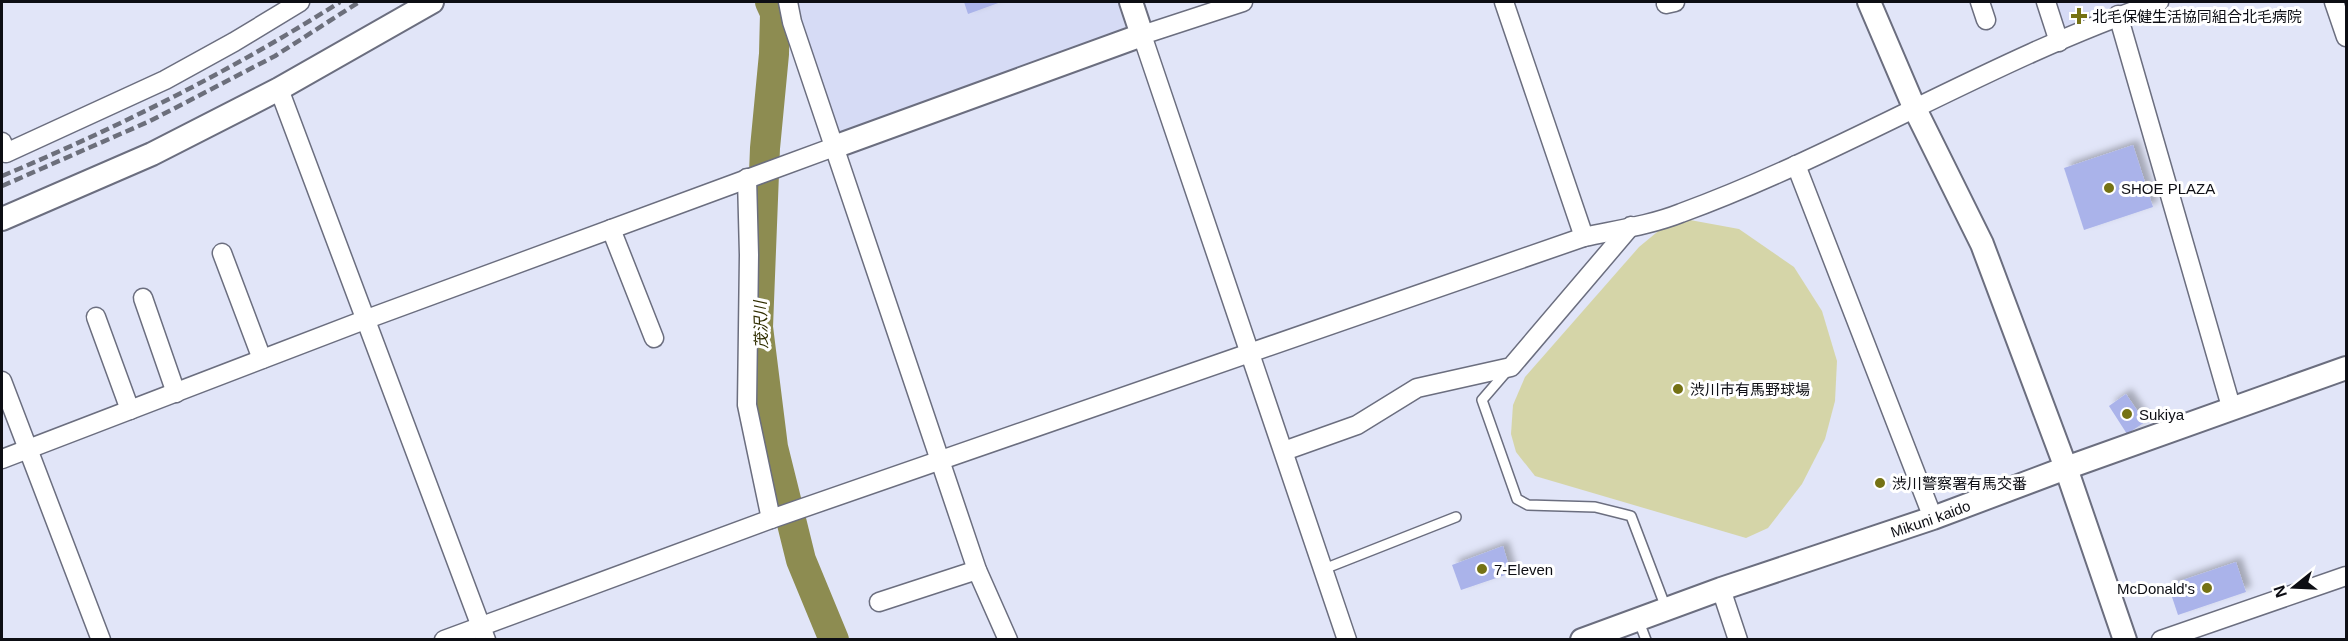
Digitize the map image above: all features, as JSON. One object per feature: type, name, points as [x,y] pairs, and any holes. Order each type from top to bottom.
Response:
[{"type":"street","points":[[2,142],[6,153],[165,80],[244,37],[300,2]]},
{"type":"street","points":[[2,219],[152,154],[279,89],[432,2]]},
{"type":"street","points":[[788,2],[792,21],[977,570],[1008,639]]},
{"type":"street","points":[[1131,2],[1347,639]]},
{"type":"street","points":[[2,459],[367,319],[747,178],[1142,34],[1243,2]]},
{"type":"street","points":[[1504,2],[1584,237]]},
{"type":"street","points":[[1869,2],[1914,106],[1982,244],[2066,468],[2125,639]]},
{"type":"street","points":[[1980,2],[1986,20]]},
{"type":"street","points":[[2046,2],[2059,42]]},
{"type":"street","points":[[444,639],[483,633],[774,518],[1584,237],[1679,214],[1796,165],[1914,106],[2118,15],[2159,2]]},
{"type":"street","points":[[2334,2],[2346,38]]},
{"type":"street","points":[[2118,15],[2232,410]]},
{"type":"street","points":[[279,89],[483,633]]},
{"type":"street","points":[[1796,165],[1933,518]]},
{"type":"street","points":[[747,178],[749,255],[747,405],[774,518]]},
{"type":"street","points":[[1284,451],[1357,425],[1417,388],[1511,367],[1631,226]]},
{"type":"street","points":[[612,229],[654,338]]},
{"type":"street","points":[[222,253],[262,359]]},
{"type":"street","points":[[143,298],[176,393]]},
{"type":"street","points":[[96,317],[130,410]]},
{"type":"street","name":"Mikuni kaido","points":[[1582,639],[1642,629],[1666,609],[1933,518],[2346,368]]},
{"type":"street","points":[[2,381],[101,639]]},
{"type":"street","points":[[879,602],[977,570]]},
{"type":"street","points":[[2161,639],[2346,576]]},
{"type":"street","points":[[1721,589],[1738,639]]},
{"type":"lane","points":[[1511,367],[1482,400],[1518,499],[1528,505],[1595,507],[1631,516],[1666,609]]},
{"type":"lane","points":[[1324,569],[1456,517]]},
{"type":"shaded area","points":[[794,2],[1125,2],[1135,29],[837,141]]},
{"type":"shaded area","name":"北毛保健生活協同組合北毛病院","points":[[2052,2],[2140,2],[2061,30]]},
{"type":"green space","name":"渋川市有馬野球場","points":[[1690,220],[1739,229],[1794,267],[1822,311],[1837,361],[1835,401],[1825,439],[1802,484],[1768,528],[1746,538],[1535,476],[1516,452],[1511,434],[1513,405],[1525,377],[1639,247],[1662,228]]},
{"type":"building","points":[[964,2],[1001,2],[968,14]]},
{"type":"building","name":"SHOE PLAZA","points":[[2133,145],[2153,207],[2084,230],[2064,168]]},
{"type":"building","name":"Sukiya","points":[[2126,394],[2145,422],[2127,434],[2109,406]]},
{"type":"building","name":"7-Eleven","points":[[1503,546],[1511,573],[1461,590],[1452,565]]},
{"type":"building","name":"McDonald's","points":[[2236,562],[2246,592],[2178,615],[2168,585]]},
{"type":"waterway","name":"茂沢川","points":[[770,2],[775,13],[774,54],[765,148],[758,327],[773,447],[801,560],[834,640]]},
{"type":"railway","points":[[2,176],[89,138],[175,96],[258,51],[340,2]]},
{"type":"railway","points":[[2,186],[150,121],[275,56],[359,2]]},
{"type":"place","name":"北毛保健生活協同組合北毛病院","points":[[2079,16]]},
{"type":"place","name":"SHOE PLAZA","points":[[2109,188]]},
{"type":"place","name":"渋川市有馬野球場","points":[[1678,389]]},
{"type":"place","name":"Sukiya","points":[[2127,414]]},
{"type":"place","name":"渋川警察署有馬交番","points":[[1880,483]]},
{"type":"place","name":"7-Eleven","points":[[1482,569]]},
{"type":"place","name":"McDonald's","points":[[2207,588]]}]
